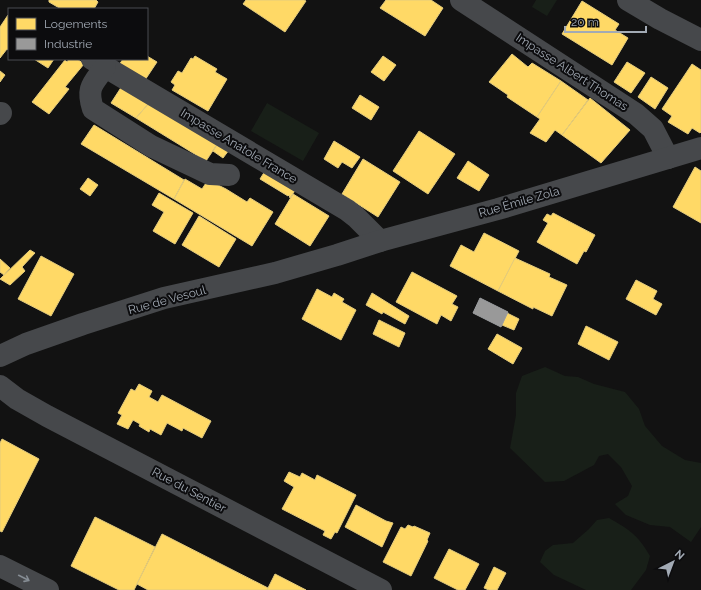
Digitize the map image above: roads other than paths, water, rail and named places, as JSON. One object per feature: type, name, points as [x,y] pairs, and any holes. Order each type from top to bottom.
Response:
[{"type":"street","name":"Impasse Albert Thomas","points":[[461,0],[636,114],[653,129],[668,158]]},
{"type":"street","points":[[628,0],[660,19],[701,40]]},
{"type":"street","points":[[98,63],[89,97],[93,109],[151,146],[210,174],[229,175]]},
{"type":"street","name":"Impasse Anatole France","points":[[98,63],[347,210],[380,241]]},
{"type":"street","name":"Rue Émile Zola","points":[[338,255],[380,241],[498,209],[701,148]]},
{"type":"street","name":"Rue de Vesoul","points":[[0,356],[26,344],[164,298],[275,272],[338,255]]},
{"type":"street","name":"Rue du Sentier","points":[[0,386],[17,399],[47,416],[381,590]]},
{"type":"street","points":[[0,566],[48,590]]}]
